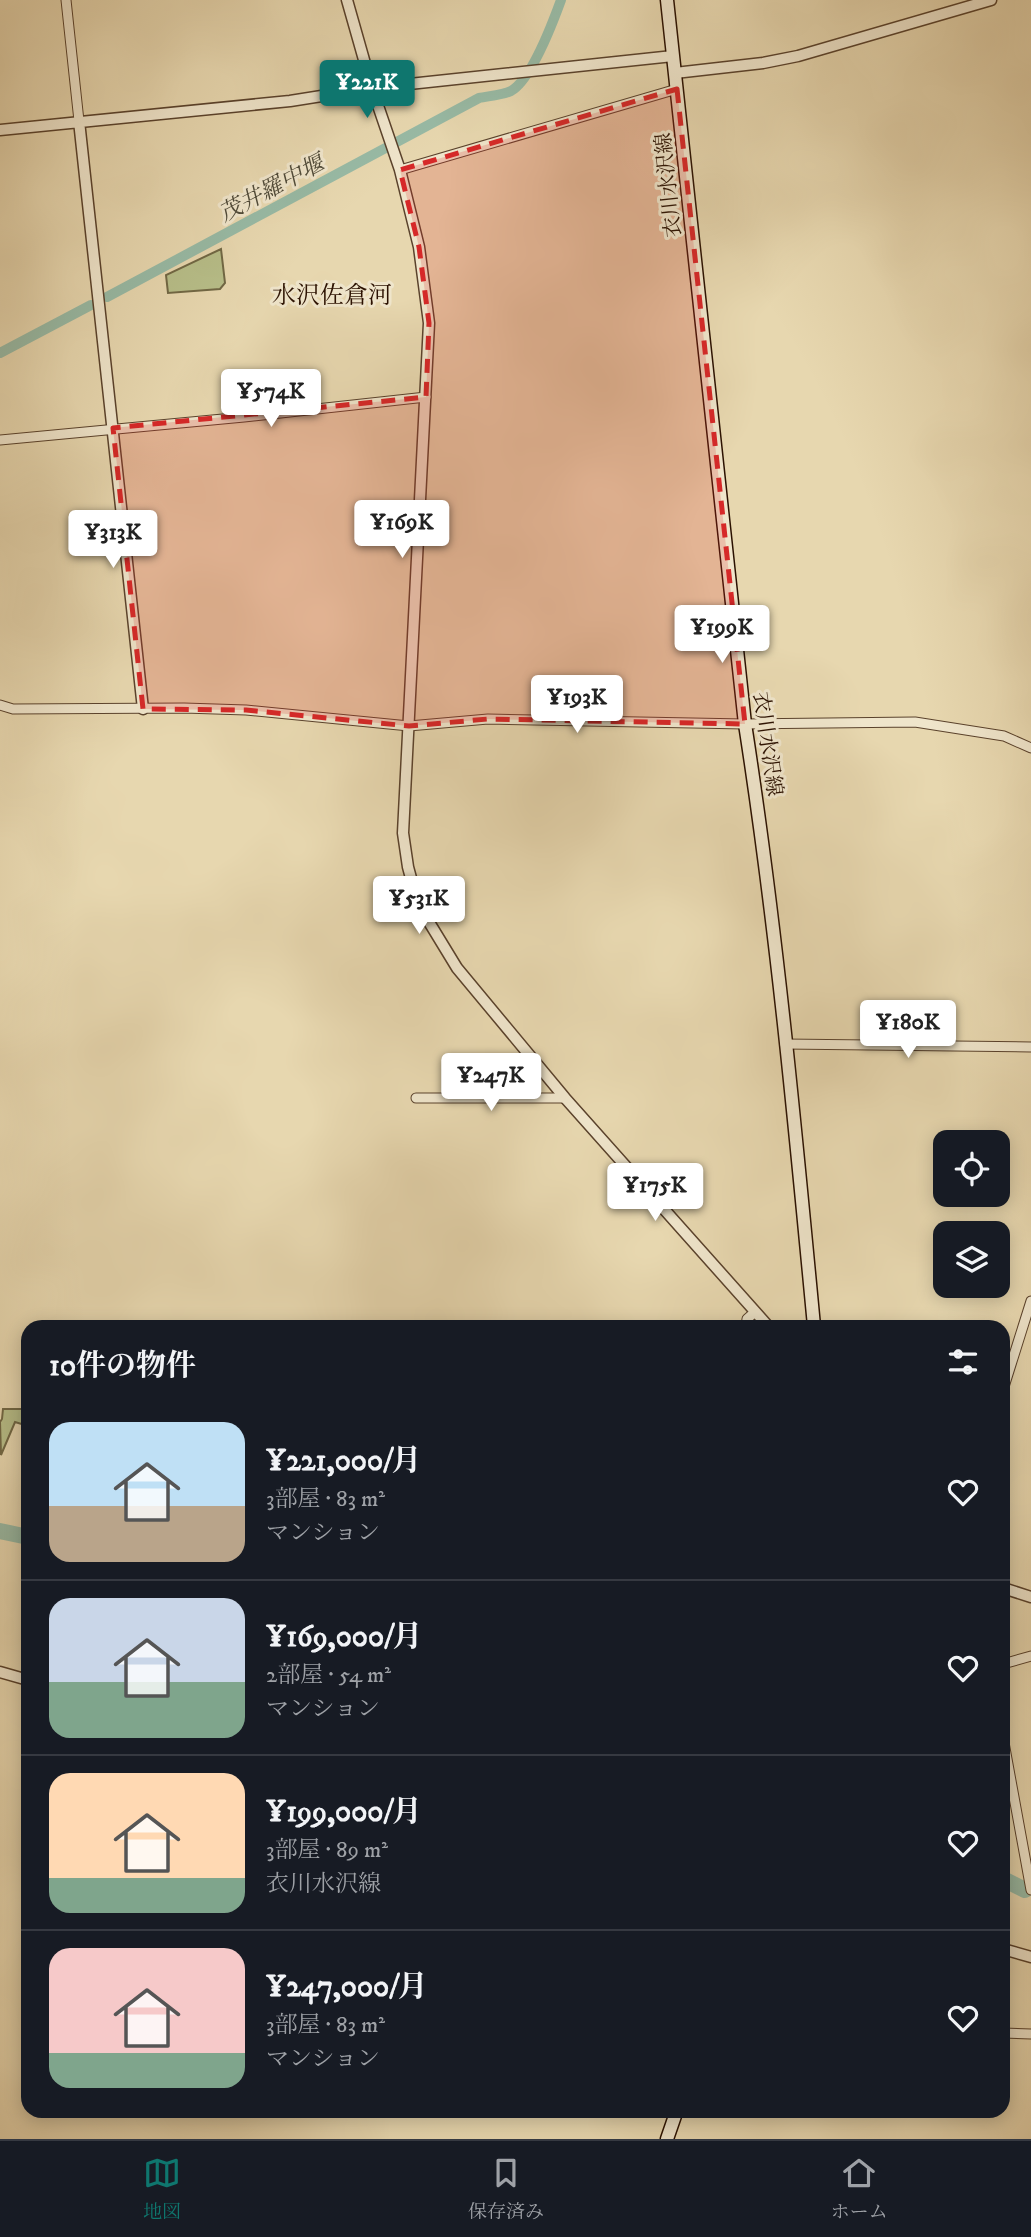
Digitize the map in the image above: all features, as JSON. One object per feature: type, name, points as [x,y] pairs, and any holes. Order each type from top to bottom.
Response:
[{"type":"main road","name":"衣川水沢線","points":[[667,0],[745,724],[759,813],[813,1320]]},
{"type":"main road","points":[[667,2139],[674,2118]]},
{"type":"street","points":[[66,0],[143,709]]},
{"type":"street","points":[[346,0],[400,170],[419,247],[429,323],[403,833],[408,867],[418,904],[457,968],[565,1098],[762,1320]]},
{"type":"street","points":[[675,73],[763,63],[798,56],[984,1]]},
{"type":"street","points":[[0,130],[290,101],[372,88],[673,56]]},
{"type":"street","points":[[400,170],[677,89]]},
{"type":"street","points":[[0,440],[426,397]]},
{"type":"street","points":[[0,705],[13,709],[246,710],[410,726],[488,719],[745,724],[915,722],[1004,736],[1031,748]]},
{"type":"street","points":[[785,1044],[1031,1047]]},
{"type":"street","points":[[416,1098],[565,1098]]},
{"type":"street","points":[[1010,1368],[1031,1301]]},
{"type":"street","points":[[747,1320],[755,1312]]},
{"type":"street","points":[[1010,1590],[1031,1597]]},
{"type":"street","points":[[1010,1662],[1031,1656]]},
{"type":"street","points":[[0,1672],[21,1678]]},
{"type":"street","points":[[1010,1775],[1031,1890]]},
{"type":"street","points":[[1010,1951],[1031,1957]]},
{"type":"street","points":[[1010,2033],[1031,2034]]},
{"type":"highlighted area","points":[[677,89],[745,724],[488,719],[409,726],[246,710],[143,709],[113,428],[426,397],[429,323],[419,247],[400,170]]},
{"type":"green space","points":[[221,249],[225,283],[220,289],[168,293],[166,275]]},
{"type":"green space","points":[[3,1409],[21,1409],[21,1424],[15,1422],[1,1455],[0,1422]]},
{"type":"waterway","name":"茂井羅中堰","points":[[107,297],[479,98],[511,91],[519,85],[534,63],[561,0]]},
{"type":"waterway","name":"茂井羅中堰","points":[[0,353],[91,305]]},
{"type":"waterway","points":[[0,1531],[21,1536]]},
{"type":"waterway","points":[[1010,1882],[1025,1890]]},
{"type":"district","name":"水沢佐倉河","points":[[332,295]]}]
